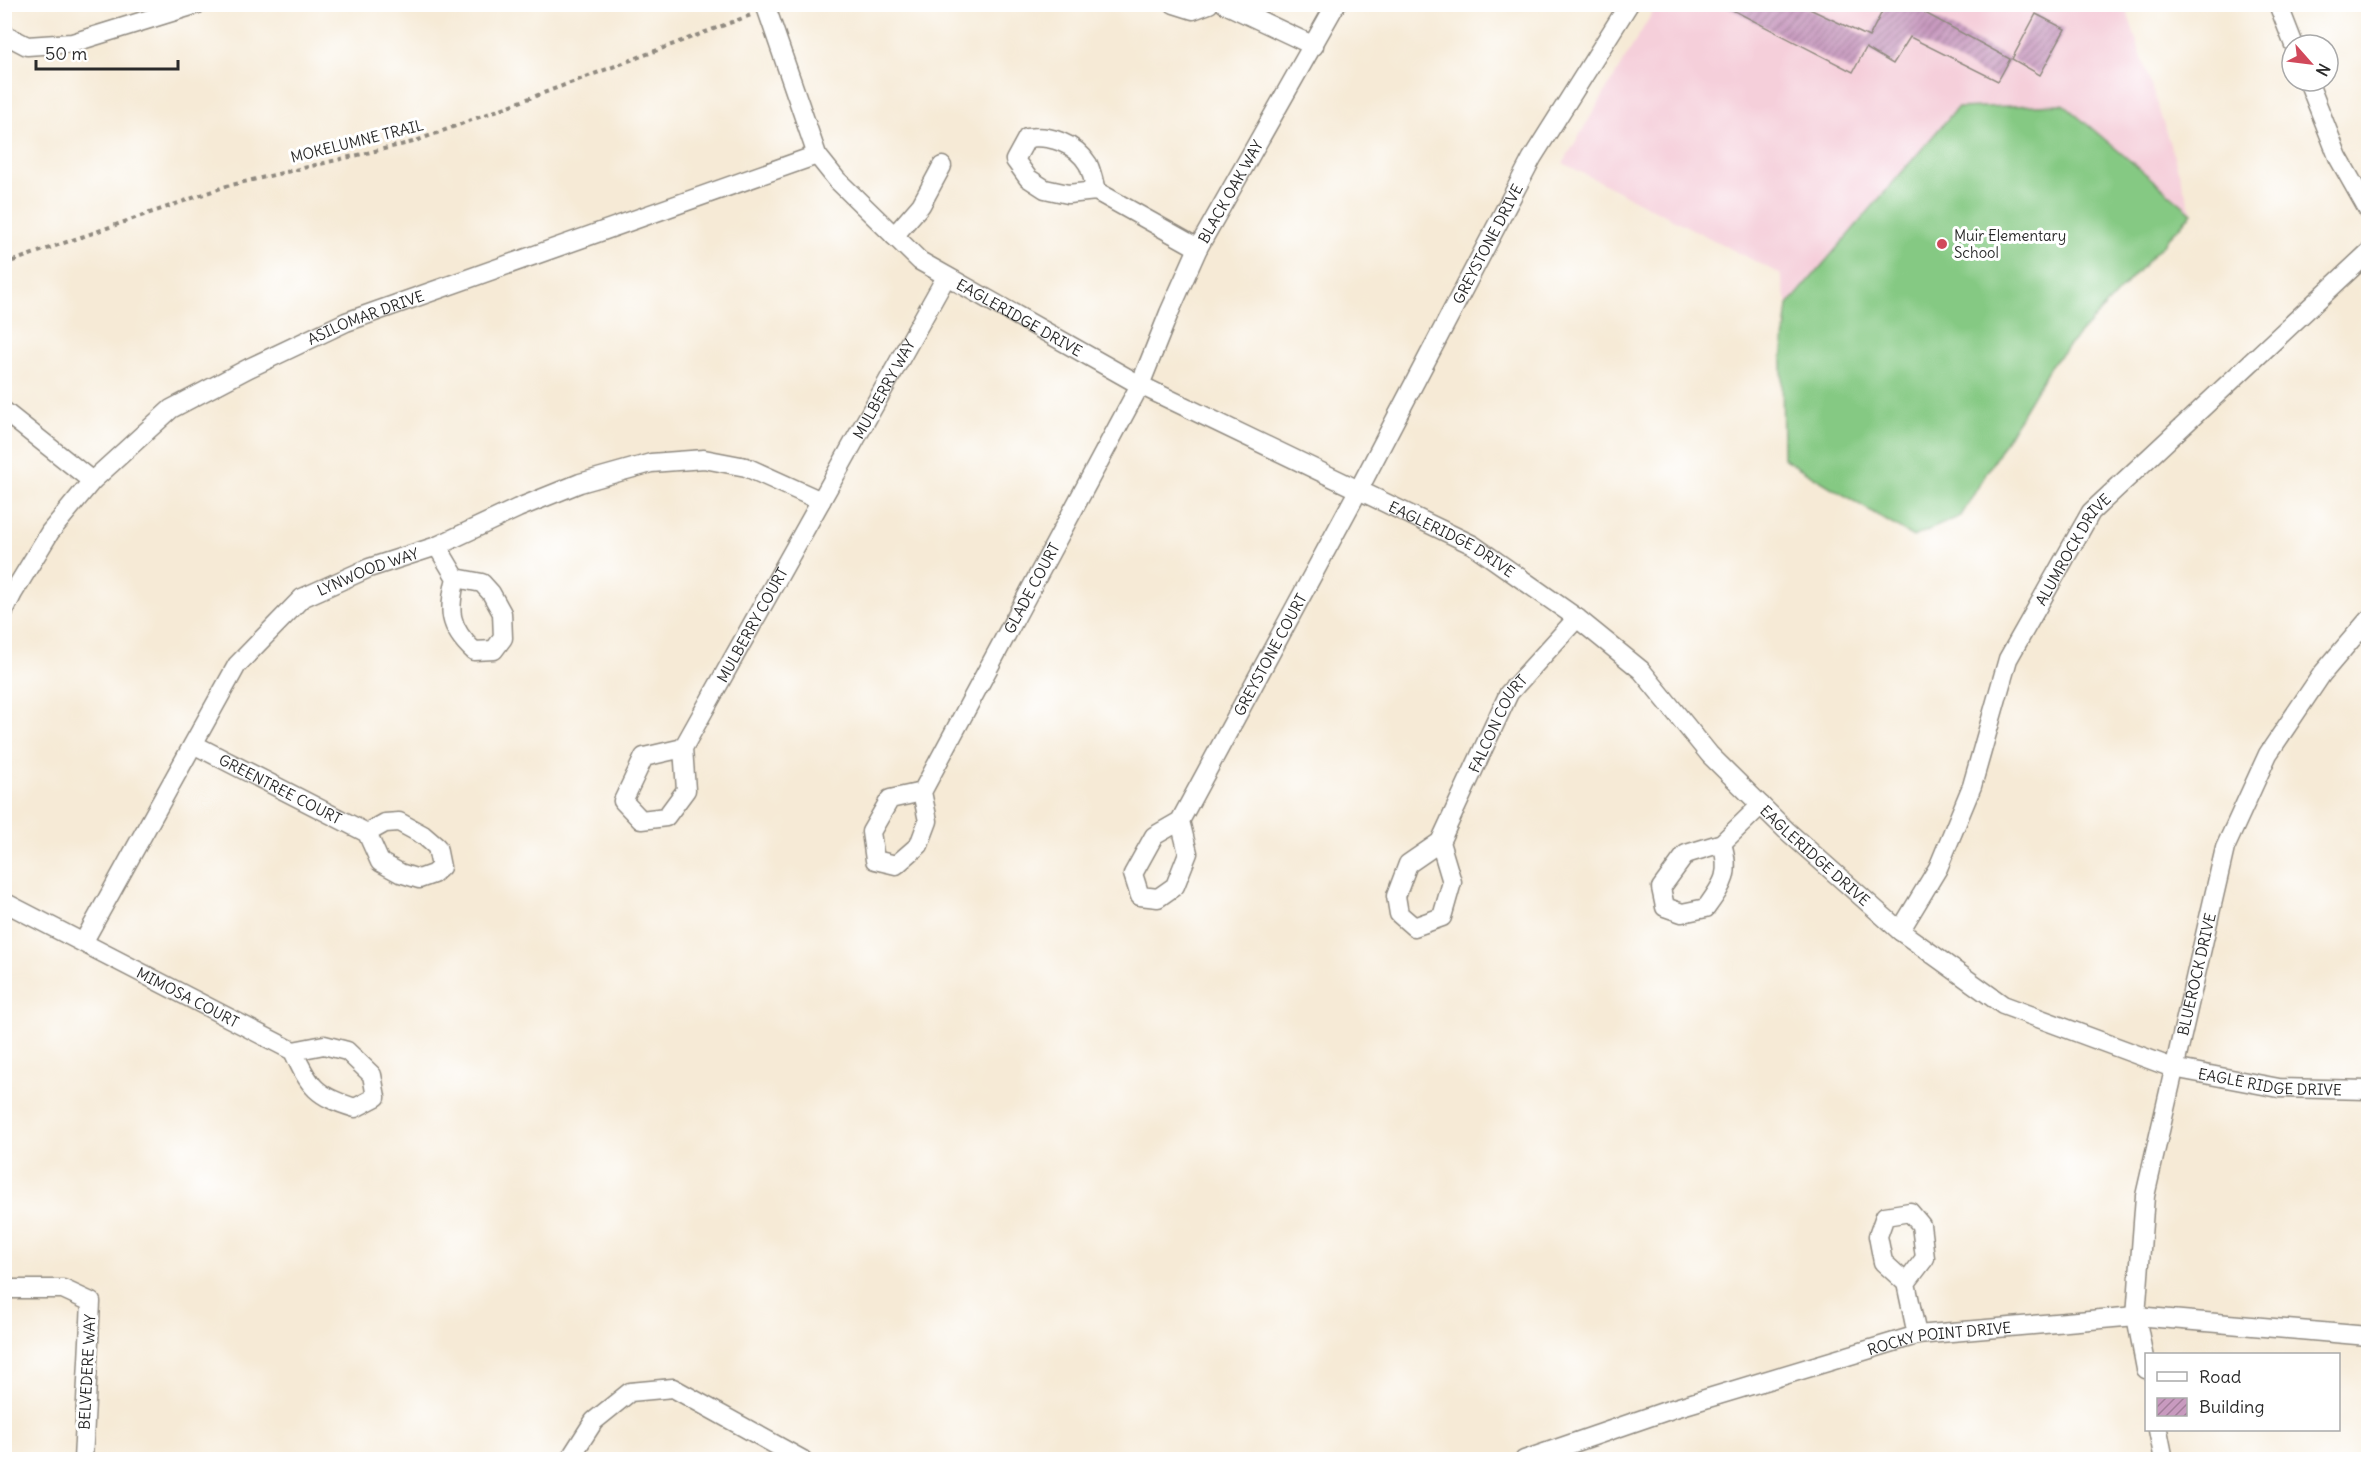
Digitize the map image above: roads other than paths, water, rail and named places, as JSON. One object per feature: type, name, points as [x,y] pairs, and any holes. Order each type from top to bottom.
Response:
[{"type":"street","points":[[4,34],[27,46],[72,43],[198,4]]},
{"type":"street","points":[[1174,4],[1193,10],[1209,4]]},
{"type":"street","points":[[1225,4],[1314,46]]},
{"type":"street","name":"BLACK OAK WAY","points":[[1140,385],[1198,248],[1336,4]]},
{"type":"street","name":"GREYSTONE DRIVE","points":[[1359,489],[1532,158],[1629,4]]},
{"type":"street","points":[[2278,4],[2289,33]]},
{"type":"street","name":"EAGLERIDGE DRIVE","points":[[766,7],[817,155],[837,180],[920,261],[1140,385],[1473,545],[1577,618],[1641,670],[1710,755],[1786,830],[1900,931],[2003,1005],[2173,1068]]},
{"type":"street","points":[[2313,93],[2338,157],[2368,210]]},
{"type":"street","name":"ASILOMAR DRIVE","points":[[4,611],[50,532],[92,481],[171,409],[249,368],[346,322],[817,155]]},
{"type":"street","points":[[894,236],[921,205],[942,166]]},
{"type":"street","points":[[1096,191],[1198,248]]},
{"type":"street","name":"ALUMROCK DRIVE","points":[[1900,931],[1938,868],[1972,786],[2008,659],[2091,512],[2368,253]]},
{"type":"street","name":"MULBERRY WAY","points":[[821,501],[946,277]]},
{"type":"street","name":"GLADE COURT","points":[[922,792],[1140,385]]},
{"type":"street","points":[[4,411],[92,481]]},
{"type":"street","name":"LYNWOOD WAY","points":[[84,941],[195,745],[237,665],[302,598],[369,568],[437,546],[580,483],[651,463],[704,459],[746,467],[821,501]]},
{"type":"street","name":"GREYSTONE COURT","points":[[1180,821],[1359,489]]},
{"type":"street","name":"MULBERRY COURT","points":[[683,748],[821,501]]},
{"type":"street","points":[[437,546],[456,578]]},
{"type":"street","name":"FALCON COURT","points":[[1440,843],[1509,693],[1577,618]]},
{"type":"street","name":"BLUEROCK DRIVE","points":[[2145,1364],[2136,1316],[2145,1196],[2225,848],[2268,754],[2322,674],[2368,620]]},
{"type":"street","name":"GREENTREE COURT","points":[[195,745],[367,833]]},
{"type":"street","points":[[1722,843],[1761,805]]},
{"type":"street","name":"MIMOSA COURT","points":[[4,902],[84,941],[293,1051]]},
{"type":"street","name":"EAGLE RIDGE DRIVE","points":[[2173,1068],[2278,1088],[2368,1090]]},
{"type":"street","points":[[1906,1283],[1917,1335]]},
{"type":"street","name":"BELVEDERE WAY","points":[[4,1289],[63,1289],[91,1302],[83,1460]]},
{"type":"street","name":"ROCKY POINT DRIVE","points":[[1524,1460],[1683,1406],[1917,1335],[2136,1316],[2368,1336]]},
{"type":"street","points":[[570,1460],[594,1421],[630,1392],[673,1388],[803,1460]]},
{"type":"street","points":[[2158,1431],[2164,1460]]},
{"type":"place","name":"Muir Elementary School","points":[[1942,244]]}]
